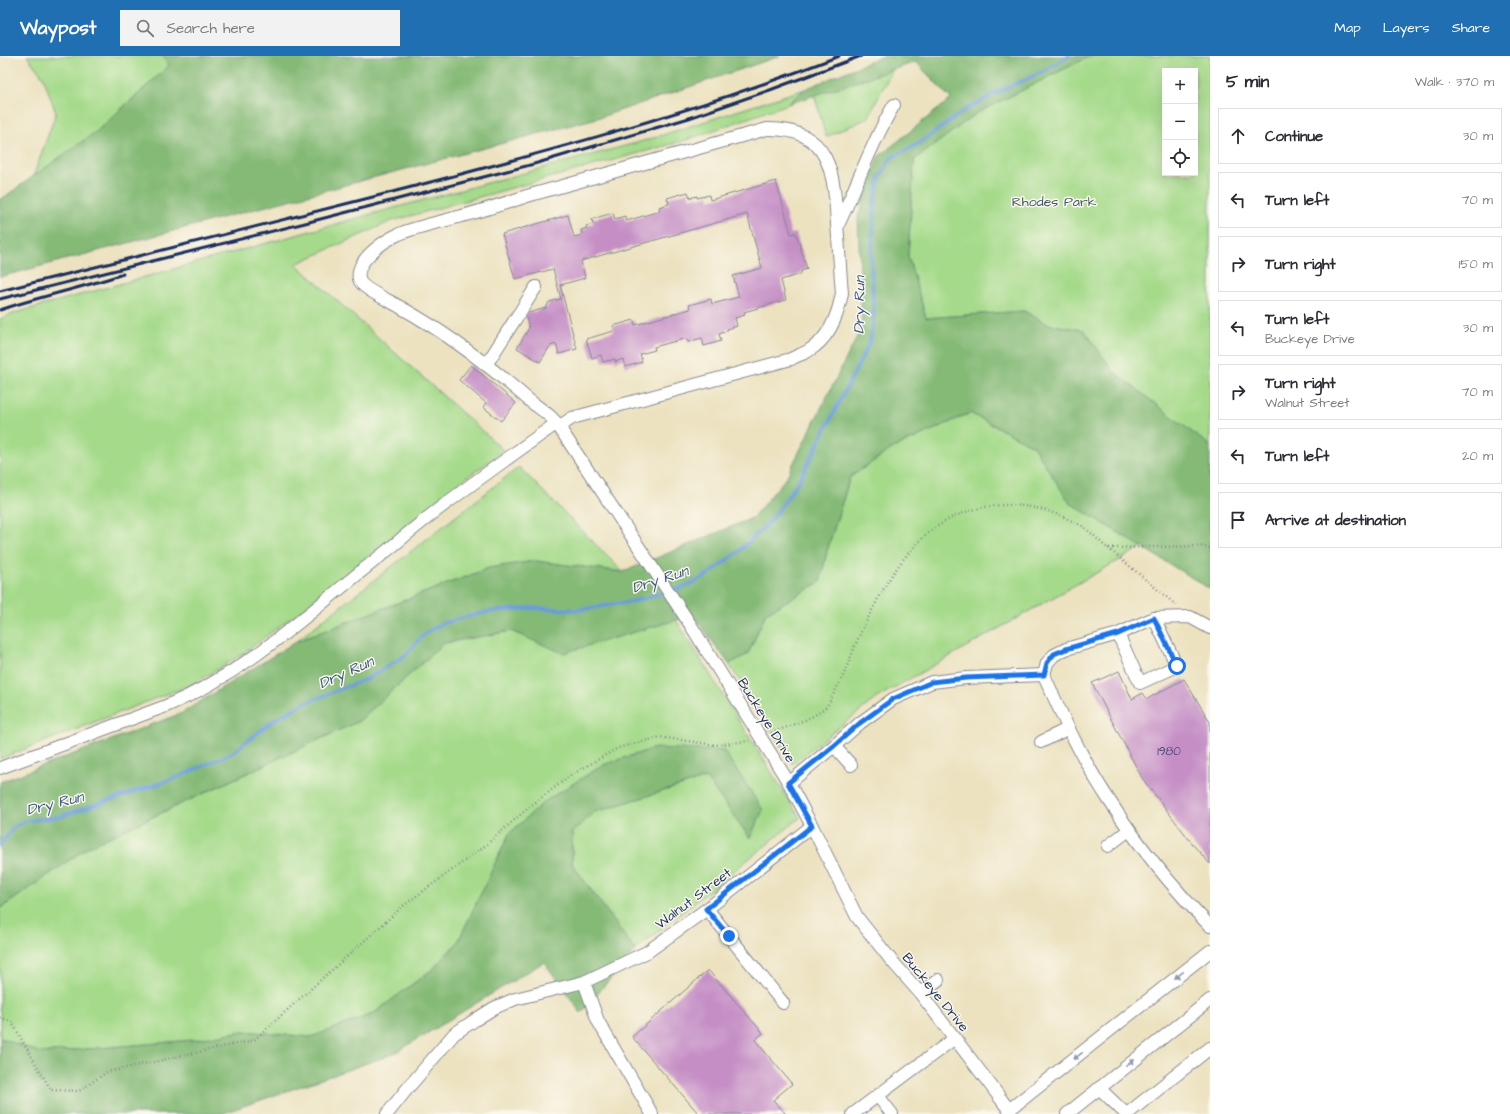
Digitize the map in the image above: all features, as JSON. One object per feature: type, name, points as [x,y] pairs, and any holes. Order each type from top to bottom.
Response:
[{"type":"lane","points":[[837,226],[852,196],[883,123],[894,105]]},
{"type":"lane","points":[[0,768],[166,706],[192,695],[223,678],[248,662],[285,634],[443,506],[557,423],[791,359],[808,351],[824,336],[831,326],[839,311],[842,294],[835,186],[830,168],[823,152],[810,140],[797,132],[782,129],[767,129],[410,230],[392,237],[362,262],[358,271],[359,280],[362,286],[434,326],[486,365],[557,423]]},
{"type":"lane","points":[[486,365],[536,287]]},
{"type":"lane","name":"Buckeye Drive","points":[[557,423],[690,624],[788,783],[812,826],[857,917],[890,960],[920,993],[1010,1112]]},
{"type":"lane","points":[[1210,628],[1190,617],[1154,618],[1118,634],[1054,654],[1047,663],[1044,675],[1069,728],[1108,799],[1129,830],[1161,871],[1210,926]]},
{"type":"lane","points":[[1118,634],[1140,683],[1177,666],[1154,618]]},
{"type":"lane","points":[[788,783],[860,723],[893,699],[932,682],[966,678],[1044,675]]},
{"type":"lane","points":[[1041,742],[1069,728]]},
{"type":"lane","points":[[834,746],[851,765]]},
{"type":"lane","name":"Walnut Street","points":[[388,1114],[407,1089],[454,1034],[474,1020],[494,1008],[515,999],[584,982],[646,952],[706,909],[812,826]]},
{"type":"lane","points":[[1108,846],[1129,830]]},
{"type":"lane","points":[[706,909],[783,1004]]},
{"type":"lane","points":[[1010,1112],[1210,951]]},
{"type":"lane","points":[[920,993],[938,980]]},
{"type":"lane","points":[[584,982],[598,1021],[652,1114]]},
{"type":"lane","points":[[1067,1114],[1210,1000]]},
{"type":"lane","points":[[853,1114],[955,1038]]},
{"type":"lane","points":[[1099,1088],[1127,1114],[1210,1048]]},
{"type":"lane","points":[[878,1096],[892,1114]]},
{"type":"path","points":[[0,1018],[11,1021],[51,1090],[79,1091],[107,1072],[254,1040],[403,906],[486,845],[528,808],[571,775],[618,748],[660,738],[715,745],[743,743],[760,738],[808,718],[826,708],[845,673],[864,627],[881,594],[900,563],[925,536],[945,520],[974,510],[1014,504],[1037,508],[1058,515],[1082,526],[1190,617]]},
{"type":"path","points":[[1107,548],[1200,546],[1210,548]]},
{"type":"green space","points":[[27,56],[163,56],[169,66],[97,131],[33,177],[56,113],[43,77]]},
{"type":"green space","points":[[163,56],[780,56],[601,117],[0,277],[0,200],[97,131],[169,66]]},
{"type":"green space","points":[[883,56],[1090,56],[977,113],[914,160],[908,256],[926,318],[1024,311],[1047,324],[1084,330],[1114,372],[1210,446],[1210,589],[1070,503],[1033,446],[970,413],[893,448],[850,477],[827,551],[820,582],[766,613],[748,654],[729,664],[694,616],[563,653],[511,631],[444,643],[359,721],[88,847],[0,909],[0,782],[182,713],[295,642],[489,568],[535,561],[623,572],[752,518],[786,478],[862,327],[858,217],[878,157],[951,99],[916,62],[788,104],[805,89]]},
{"type":"green space","name":"Rhodes Park","points":[[1090,56],[1210,56],[1210,446],[1114,372],[1084,330],[1047,324],[1024,311],[926,318],[908,256],[914,160],[977,113]]},
{"type":"green space","points":[[893,69],[868,118],[826,137],[814,94]]},
{"type":"green space","points":[[805,89],[788,104],[683,141],[392,221],[296,264],[504,451],[470,475],[299,612],[241,655],[195,683],[0,759],[0,319],[15,313],[368,215],[647,140]]},
{"type":"green space","points":[[970,413],[1033,446],[1070,503],[1142,547],[878,697],[792,764],[729,664],[748,654],[766,613],[820,582],[827,551],[850,477],[893,448]]},
{"type":"green space","points":[[519,467],[623,572],[535,561],[489,568],[295,642]]},
{"type":"green space","points":[[676,620],[800,818],[635,950],[572,864],[572,832],[595,812],[706,778],[750,838],[762,810],[655,748],[603,765],[544,802],[509,834],[458,942],[434,968],[373,1014],[311,1037],[243,1031],[193,1040],[41,1053],[0,1038],[0,909],[88,847],[359,721],[444,643],[511,631],[563,652]]},
{"type":"green space","points":[[655,748],[724,751],[763,810],[750,838],[706,778],[595,812],[572,832],[572,864],[635,950],[581,1013],[544,962],[393,1054],[221,1114],[0,1114],[0,1038],[41,1053],[193,1040],[243,1031],[311,1037],[373,1014],[434,968],[458,942],[509,834],[544,802],[603,765]]},
{"type":"building","points":[[776,181],[791,234],[796,233],[807,269],[801,271],[801,274],[781,280],[786,300],[744,312],[745,315],[735,318],[737,326],[727,329],[727,331],[719,334],[721,341],[704,346],[702,338],[688,342],[687,338],[654,347],[655,350],[640,354],[642,362],[625,367],[623,359],[615,362],[615,359],[603,362],[601,355],[592,358],[586,339],[614,331],[613,326],[634,320],[635,325],[690,309],[689,305],[711,299],[712,304],[739,297],[733,276],[762,268],[747,214],[581,261],[585,278],[560,285],[577,349],[559,354],[556,344],[550,346],[540,362],[517,348],[529,328],[525,314],[546,308],[549,302],[561,299],[553,269],[515,279],[502,234],[568,215],[574,237],[582,235],[581,230],[587,228],[586,226],[593,224],[592,219],[613,213],[615,219],[625,216],[626,221],[660,211],[659,207],[669,204],[667,198],[688,192],[690,198],[709,195],[710,200]]},
{"type":"building","points":[[471,365],[516,403],[501,421],[483,407],[486,403],[459,380]]},
{"type":"building","points":[[1119,671],[1132,699],[1143,693],[1147,699],[1184,679],[1210,722],[1210,864],[1195,847],[1142,778],[1092,683]]},
{"type":"building","points":[[708,970],[763,1033],[755,1040],[792,1084],[773,1100],[786,1114],[699,1114],[632,1037]]},
{"type":"waterway","name":"Dry Run","points":[[0,845],[14,827],[26,821],[58,817],[123,796],[178,777],[232,753],[274,720],[305,703],[367,679],[406,655],[424,634],[443,623],[487,612],[532,608],[578,610],[635,601],[687,586],[706,576],[737,553],[771,521],[800,479],[870,342],[874,314],[871,264],[875,197],[880,177],[891,158],[920,143],[965,110],[1000,91],[1042,72],[1069,56]]},
{"type":"railway","points":[[0,291],[545,152],[664,117],[781,78],[839,56]]},
{"type":"railway","points":[[0,299],[534,164],[689,118],[861,56]]},
{"type":"railway","points":[[0,310],[123,274]]},
{"type":"route","points":[[729,936],[706,909],[812,826],[788,783],[860,723],[893,699],[932,682],[966,678],[1044,675],[1047,663],[1054,654],[1118,634],[1154,618],[1177,666]]}]
